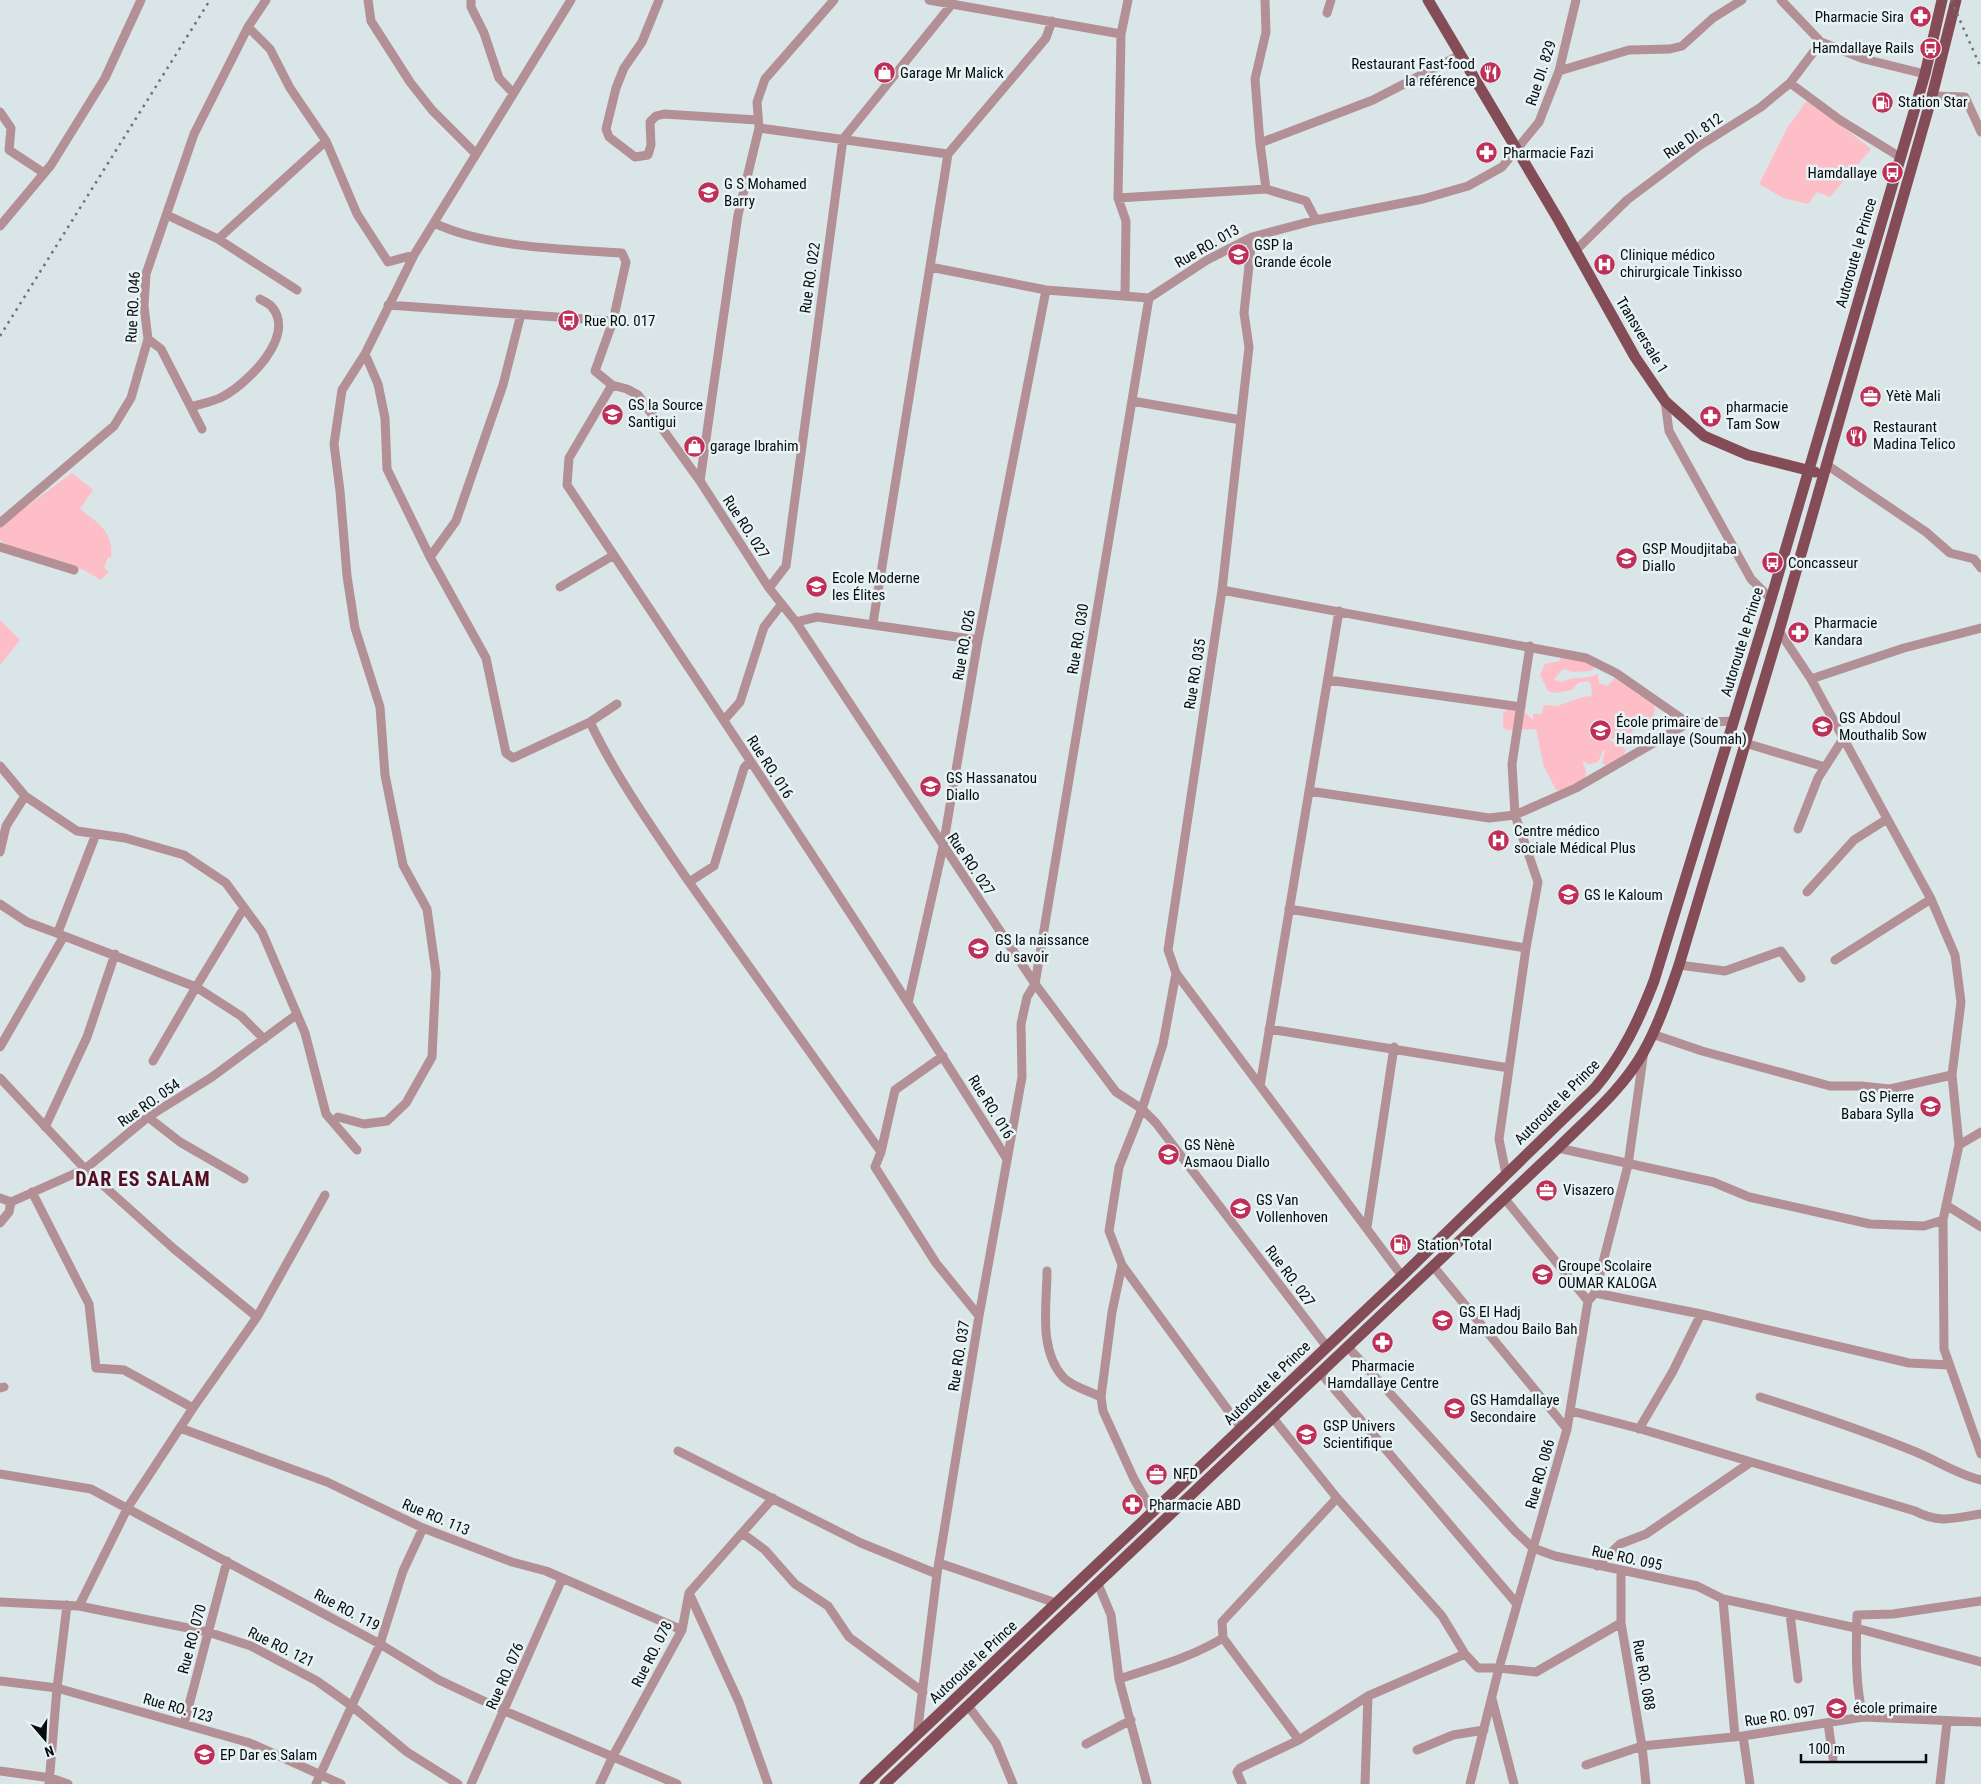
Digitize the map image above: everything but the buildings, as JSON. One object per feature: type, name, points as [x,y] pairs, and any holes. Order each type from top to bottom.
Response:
[{"type":"main road","name":"Transversale 1","points":[[1428,0],[1518,149],[1635,357],[1665,401],[1704,436],[1748,455],[1808,470],[1825,470]]},
{"type":"main road","name":"Autoroute le Prince","points":[[865,1784],[1402,1276],[1595,1088],[1615,1065],[1638,1022],[1654,981],[1734,721],[1925,74],[1942,0]]},
{"type":"main road","name":"Autoroute le Prince","points":[[885,1784],[1608,1100],[1644,1051],[1679,965],[1779,631],[1957,3]]},
{"type":"street","points":[[0,226],[44,173],[105,78],[141,0]]},
{"type":"street","name":"Rue RO. 046","points":[[0,522],[114,426],[131,398],[148,339],[144,306],[146,274],[194,134],[248,26],[266,0]]},
{"type":"street","points":[[368,0],[371,21],[410,82],[432,110],[476,154]]},
{"type":"street","points":[[470,0],[471,7],[484,33],[499,78],[513,93]]},
{"type":"street","points":[[338,1117],[364,1124],[387,1121],[406,1103],[432,1057],[436,973],[427,909],[403,865],[385,775],[380,707],[356,628],[347,576],[334,444],[342,390],[365,354],[414,254],[571,0]]},
{"type":"street","points":[[659,0],[642,42],[624,68],[616,88],[606,129],[609,137],[635,157],[642,158],[648,155],[650,122],[656,116],[664,114],[758,124],[843,139],[948,154]]},
{"type":"street","points":[[700,481],[738,215],[758,124],[757,102],[765,79],[834,0]]},
{"type":"street","points":[[929,0],[1121,34]]},
{"type":"street","points":[[1125,295],[1126,221],[1118,198],[1121,34],[1128,0]]},
{"type":"street","points":[[1265,0],[1266,32],[1255,79],[1266,189]]},
{"type":"street","points":[[1327,13],[1331,0]]},
{"type":"street","name":"Rue DI. 829","points":[[1518,149],[1539,122],[1559,71],[1576,0]]},
{"type":"street","points":[[1559,71],[1629,50],[1670,49],[1682,46],[1713,18],[1742,0]]},
{"type":"street","points":[[1781,0],[1821,42],[1864,59],[1925,74]]},
{"type":"street","points":[[843,139],[952,4]]},
{"type":"street","points":[[873,623],[948,154],[1046,38],[1052,21]]},
{"type":"street","points":[[248,26],[270,49],[290,88],[326,141],[356,214],[388,262],[414,254]]},
{"type":"street","name":"Rue DI. 812","points":[[1576,250],[1627,200],[1699,146],[1761,107],[1790,83],[1821,42]]},
{"type":"street","points":[[1260,143],[1373,100],[1460,55]]},
{"type":"street","points":[[1790,83],[1840,120],[1900,157]]},
{"type":"street","points":[[1932,96],[1965,97],[1981,132]]},
{"type":"street","points":[[0,112],[10,128],[9,150],[44,173]]},
{"type":"street","name":"Rue RO. 022","points":[[769,588],[786,566],[843,139]]},
{"type":"street","points":[[218,239],[326,141]]},
{"type":"street","name":"Rue RO. 013","points":[[1149,298],[1207,260],[1252,237],[1316,220],[1423,199],[1468,186],[1502,167],[1518,149]]},
{"type":"street","points":[[1118,198],[1266,189],[1306,200],[1316,220]]},
{"type":"street","points":[[167,215],[218,239],[298,290]]},
{"type":"street","points":[[434,223],[449,230],[528,247],[622,253],[626,262],[613,321],[595,371],[612,385]]},
{"type":"street","name":"Rue RO. 035","points":[[1241,1428],[1122,1266],[1109,1231],[1119,1167],[1142,1110],[1163,1044],[1176,973],[1168,950],[1222,590],[1249,347],[1244,313],[1252,237]]},
{"type":"street","points":[[930,267],[1046,290],[1149,298]]},
{"type":"street","name":"Rue RO. 026","points":[[908,1003],[943,847],[978,640],[1046,290]]},
{"type":"street","name":"Rue RO. 030","points":[[1035,984],[1149,298]]},
{"type":"street","points":[[191,407],[220,398],[240,386],[264,360],[277,339],[279,322],[272,307],[260,299]]},
{"type":"street","points":[[388,305],[613,321]]},
{"type":"street","points":[[430,557],[456,521],[503,385],[521,314]]},
{"type":"street","points":[[148,339],[161,349],[202,429]]},
{"type":"street","points":[[365,354],[378,384],[383,410],[387,470],[430,557],[486,658],[506,753],[513,758],[590,722],[617,704]]},
{"type":"street","name":"Rue RO. 027","points":[[612,385],[627,389],[638,395],[700,481],[769,588],[796,622],[1035,984],[1116,1092],[1156,1122],[1327,1347]]},
{"type":"street","name":"Rue RO. 016","points":[[612,385],[569,458],[567,485],[724,720],[1008,1159]]},
{"type":"street","points":[[1132,401],[1241,420]]},
{"type":"street","points":[[1665,401],[1669,431],[1751,579],[1771,599]]},
{"type":"street","points":[[1825,470],[1926,532],[1950,553],[1974,559],[1981,568]]},
{"type":"street","points":[[0,547],[74,570]]},
{"type":"street","points":[[560,587],[614,555]]},
{"type":"street","points":[[1222,590],[1530,646],[1586,658],[1616,673],[1688,723]]},
{"type":"street","points":[[724,720],[740,702],[764,627],[781,605]]},
{"type":"street","points":[[1260,1086],[1339,611]]},
{"type":"street","points":[[796,622],[818,616],[978,640]]},
{"type":"street","points":[[1779,631],[1811,679],[1931,899],[1955,955],[1961,1002],[1952,1075],[1959,1145],[1943,1220],[1944,1349],[1981,1454]]},
{"type":"street","points":[[1811,679],[1904,648],[1980,632]]},
{"type":"street","points":[[1506,1174],[1499,1139],[1526,948],[1538,882],[1515,815],[1512,764],[1530,646]]},
{"type":"street","points":[[1328,680],[1521,707]]},
{"type":"street","points":[[1309,791],[1489,818],[1515,815],[1576,788],[1688,723],[1734,721]]},
{"type":"street","points":[[590,722],[624,786],[689,882],[881,1152]]},
{"type":"street","points":[[1798,829],[1818,778],[1843,739]]},
{"type":"street","points":[[1745,743],[1825,767]]},
{"type":"street","points":[[689,882],[714,866],[744,768],[750,761]]},
{"type":"street","points":[[0,766],[25,796],[77,831],[125,838],[184,855],[226,883],[262,932],[305,1033],[326,1114],[356,1150]]},
{"type":"street","points":[[0,852],[6,826],[25,796]]},
{"type":"street","points":[[1807,892],[1854,840],[1887,819]]},
{"type":"street","points":[[0,1046],[61,934],[96,834]]},
{"type":"street","points":[[1835,960],[1931,899]]},
{"type":"street","points":[[0,904],[27,922],[196,986],[241,1016],[264,1039]]},
{"type":"street","points":[[153,1061],[244,908]]},
{"type":"street","points":[[1289,909],[1526,948]]},
{"type":"street","points":[[1679,965],[1725,971],[1776,950],[1781,950],[1801,978]]},
{"type":"street","points":[[45,1127],[86,1038],[115,954]]},
{"type":"street","points":[[1176,973],[1402,1276]]},
{"type":"street","name":"Rue RO. 037","points":[[917,1735],[937,1574],[979,1316],[1022,1077],[1020,1024],[1027,997],[1035,984]]},
{"type":"street","name":"Rue RO. 054","points":[[11,1202],[84,1169],[148,1117],[212,1077],[296,1015]]},
{"type":"street","points":[[1269,1029],[1394,1047],[1509,1068]]},
{"type":"street","points":[[1652,1034],[1702,1051],[1830,1086],[1861,1086],[1890,1089],[1952,1075]]},
{"type":"street","points":[[1367,1227],[1394,1047]]},
{"type":"street","points":[[1505,1199],[1588,1301],[1595,1293],[1628,1165],[1644,1051]]},
{"type":"street","points":[[943,1056],[895,1090],[881,1152],[875,1168],[936,1263],[979,1316]]},
{"type":"street","points":[[0,1078],[84,1169],[173,1248],[257,1317]]},
{"type":"street","points":[[148,1117],[180,1142],[244,1179]]},
{"type":"street","points":[[1959,1145],[1981,1132]]},
{"type":"street","points":[[1558,1148],[1628,1165],[1712,1182],[1749,1197],[1870,1224],[1924,1226],[1943,1220]]},
{"type":"street","points":[[32,1192],[89,1304],[96,1368],[124,1370],[193,1408]]},
{"type":"street","points":[[80,1606],[128,1507],[193,1408],[257,1317],[324,1195]]},
{"type":"street","points":[[0,1198],[11,1202],[9,1212],[0,1223]]},
{"type":"street","points":[[1946,1205],[1981,1227]]},
{"type":"street","points":[[1122,1266],[1112,1312],[1100,1397],[1103,1412],[1134,1479],[1153,1512]]},
{"type":"street","points":[[1433,1266],[1567,1429]]},
{"type":"street","points":[[1047,1271],[1046,1340],[1052,1362],[1064,1378],[1100,1397]]},
{"type":"street","points":[[1595,1293],[1701,1314],[1909,1363],[1949,1365]]},
{"type":"street","name":"Rue RO. 086","points":[[1470,1784],[1499,1668],[1567,1429],[1588,1301]]},
{"type":"street","points":[[1639,1429],[1674,1371],[1701,1314]]},
{"type":"street","name":"Rue RO. 095","points":[[1347,1346],[1515,1531],[1533,1548],[1555,1556],[1597,1566],[1697,1586],[1723,1599],[1856,1628],[1981,1662]]},
{"type":"street","points":[[1320,1372],[1517,1604]]},
{"type":"street","points":[[1760,1397],[1852,1426],[1929,1457],[1954,1471],[1981,1480]]},
{"type":"street","points":[[1571,1411],[1639,1429],[1915,1511],[1930,1519],[1946,1520],[1981,1514]]},
{"type":"street","points":[[1273,1418],[1337,1498],[1442,1616],[1465,1654],[1478,1668],[1536,1672],[1621,1623]]},
{"type":"street","name":"Rue RO. 113","points":[[180,1428],[327,1482],[423,1528],[512,1562],[546,1571],[682,1630]]},
{"type":"street","points":[[678,1451],[861,1543],[937,1574]]},
{"type":"street","points":[[1597,1566],[1620,1544],[1646,1534],[1751,1462]]},
{"type":"street","name":"Rue RO. 119","points":[[0,1474],[91,1489],[128,1507],[380,1644],[439,1680],[504,1711],[677,1784]]},
{"type":"street","points":[[768,1784],[740,1702],[689,1593],[773,1498]]},
{"type":"street","points":[[1299,1740],[1223,1638],[1222,1622],[1337,1498]]},
{"type":"street","points":[[316,1784],[380,1644],[403,1571],[423,1528]]},
{"type":"street","points":[[742,1533],[765,1550],[795,1584],[828,1606],[849,1637],[923,1692]]},
{"type":"street","name":"Rue RO. 070","points":[[184,1724],[227,1561]]},
{"type":"street","points":[[939,1563],[1056,1603]]},
{"type":"street","name":"Rue RO. 088","points":[[1621,1571],[1621,1623],[1642,1746],[1646,1784]]},
{"type":"street","name":"Rue RO. 076","points":[[471,1784],[562,1579]]},
{"type":"street","points":[[1098,1584],[1111,1615],[1119,1679],[1147,1784]]},
{"type":"street","name":"Rue RO. 078","points":[[600,1784],[613,1756],[682,1630],[689,1593]]},
{"type":"street","points":[[1723,1599],[1739,1737],[1750,1784]]},
{"type":"street","points":[[1863,1717],[1857,1686],[1857,1615],[1893,1614],[1981,1601]]},
{"type":"street","name":"Rue RO. 121","points":[[0,1602],[80,1606],[208,1632],[251,1646],[318,1681],[352,1706],[407,1752],[458,1784]]},
{"type":"street","points":[[50,1781],[57,1688],[67,1605]]},
{"type":"street","points":[[1790,1614],[1798,1679]]},
{"type":"street","points":[[1119,1679],[1177,1659],[1189,1657],[1223,1638]]},
{"type":"street","points":[[1242,1784],[1237,1772],[1240,1768],[1299,1740],[1368,1696],[1465,1654]]},
{"type":"street","name":"Rue RO. 123","points":[[0,1681],[57,1688],[250,1742],[341,1784]]},
{"type":"street","points":[[1365,1784],[1368,1696]]},
{"type":"street","points":[[1492,1697],[1514,1784]]},
{"type":"street","points":[[968,1706],[996,1743],[1013,1784]]},
{"type":"street","name":"Rue RO. 097","points":[[1586,1765],[1642,1746],[1739,1737],[1863,1717],[1981,1722]]},
{"type":"street","points":[[1086,1744],[1131,1720]]},
{"type":"street","points":[[1940,1784],[1947,1722]]},
{"type":"street","points":[[1828,1723],[1833,1758]]},
{"type":"street","points":[[1417,1750],[1453,1735],[1484,1730]]},
{"type":"street","points":[[0,1771],[68,1784]]},
{"type":"shaded area","points":[[1808,99],[1871,149],[1830,197],[1817,192],[1808,204],[1783,198],[1759,184],[1787,128]]},
{"type":"shaded area","points":[[72,473],[93,490],[80,509],[103,529],[110,541],[111,557],[108,558],[104,568],[109,572],[101,580],[84,570],[8,546],[0,540],[0,527],[3,524]]},
{"type":"shaded area","points":[[0,620],[20,640],[0,665]]},
{"type":"shaded area","name":"École primaire de Hamdallaye (Soumah)","points":[[1571,652],[1596,666],[1591,671],[1573,672],[1563,669],[1554,679],[1561,682],[1598,674],[1599,683],[1607,686],[1615,678],[1634,688],[1639,696],[1650,694],[1656,698],[1653,721],[1643,720],[1630,734],[1616,731],[1615,738],[1607,739],[1626,749],[1623,757],[1608,767],[1602,763],[1604,749],[1598,762],[1589,764],[1582,761],[1586,771],[1585,779],[1565,791],[1556,790],[1544,767],[1536,729],[1507,730],[1503,727],[1503,713],[1508,709],[1527,714],[1533,720],[1533,714],[1542,714],[1544,705],[1557,706],[1582,697],[1592,696],[1591,685],[1588,681],[1578,683],[1572,690],[1555,693],[1548,691],[1540,675],[1545,664],[1559,661],[1563,656]]},
{"type":"railway","points":[[0,336],[210,0]]},
{"type":"railway","points":[[1951,0],[1981,68]]},
{"type":"place","name":"Pharmacie Sira","points":[[1920,17]]},
{"type":"place","name":"Hamdallaye Rails","points":[[1930,48]]},
{"type":"place","name":"Garage Mr Malick","points":[[884,73]]},
{"type":"place","name":"Restaurant Fast-food la référence","points":[[1491,73]]},
{"type":"place","name":"Station Star","points":[[1882,102]]},
{"type":"place","name":"Pharmacie Fazi","points":[[1487,153]]},
{"type":"place","name":"Hamdallaye","points":[[1893,173]]},
{"type":"place","name":"G S Mohamed Barry","points":[[708,193]]},
{"type":"place","name":"GSP la Grande école","points":[[1238,254]]},
{"type":"place","name":"Clinique médico chirurgicale Tinkisso","points":[[1604,264]]},
{"type":"place","name":"Rue RO. 017","points":[[568,321]]},
{"type":"place","name":"Yètè Mali","points":[[1870,396]]},
{"type":"place","name":"GS la Source Santigui","points":[[612,414]]},
{"type":"place","name":"pharmacie Tam Sow","points":[[1710,416]]},
{"type":"place","name":"Restaurant Madina Telico","points":[[1857,436]]},
{"type":"place","name":"garage Ibrahim","points":[[694,446]]},
{"type":"place","name":"GSP Moudjitaba Diallo","points":[[1626,558]]},
{"type":"place","name":"Concasseur","points":[[1772,563]]},
{"type":"place","name":"Ecole Moderne les Élites","points":[[816,587]]},
{"type":"place","name":"Pharmacie Kandara","points":[[1798,632]]},
{"type":"place","name":"GS Abdoul Mouthalib Sow","points":[[1823,727]]},
{"type":"place","name":"École primaire de Hamdallaye (Soumah)","points":[[1600,731]]},
{"type":"place","name":"GS Hassanatou Diallo","points":[[930,787]]},
{"type":"place","name":"Centre médico sociale Médical Plus","points":[[1498,840]]},
{"type":"place","name":"GS le Kaloum","points":[[1568,895]]},
{"type":"place","name":"GS la naissance du savoir","points":[[979,949]]},
{"type":"place","name":"GS Pierre Babara Sylla","points":[[1930,1106]]},
{"type":"place","name":"GS Nènè Asmaou Diallo","points":[[1168,1154]]},
{"type":"place","name":"Visazero","points":[[1547,1190]]},
{"type":"place","name":"GS Van Vollenhoven","points":[[1240,1209]]},
{"type":"place","name":"Station Total","points":[[1401,1245]]},
{"type":"place","name":"Groupe Scolaire OUMAR KALOGA","points":[[1542,1275]]},
{"type":"place","name":"GS El Hadj Mamadou Bailo Bah","points":[[1443,1321]]},
{"type":"place","name":"Pharmacie Hamdallaye Centre","points":[[1383,1343]]},
{"type":"place","name":"GS Hamdallaye Secondaire","points":[[1454,1409]]},
{"type":"place","name":"GSP Univers Scientifique","points":[[1307,1435]]},
{"type":"place","name":"NFD","points":[[1157,1474]]},
{"type":"place","name":"Pharmacie ABD","points":[[1133,1505]]},
{"type":"place","name":"école primaire","points":[[1837,1708]]},
{"type":"place","name":"EP Dar es Salam","points":[[204,1755]]},
{"type":"district","name":"DAR ES SALAM","points":[[143,1179]]}]
